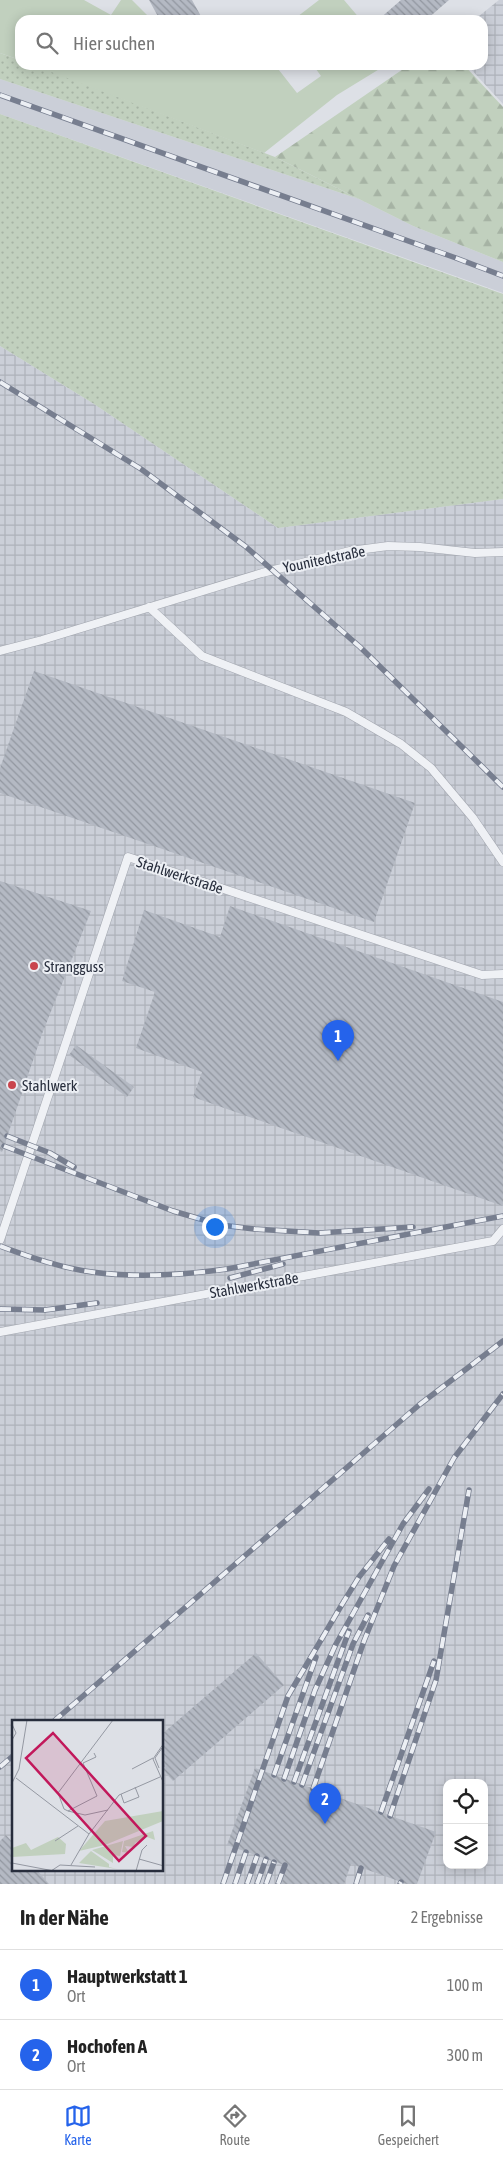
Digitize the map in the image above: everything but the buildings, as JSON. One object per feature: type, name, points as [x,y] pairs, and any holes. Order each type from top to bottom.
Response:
[{"type":"lane","name":"Younitedstraße","points":[[149,607],[262,573],[350,551],[404,546],[475,553],[503,552]]},
{"type":"lane","points":[[0,651],[149,607],[202,656],[346,712],[401,744],[431,768],[473,818],[503,862]]},
{"type":"lane","name":"Stahlwerkstraße","points":[[0,1240],[128,857],[482,975],[503,974]]},
{"type":"lane","name":"Stahlwerkstraße","points":[[0,1332],[493,1241],[503,1229]]},
{"type":"shaded area","points":[[499,0],[503,0],[503,104],[472,70],[488,70],[488,15],[480,15]]},
{"type":"shaded area","points":[[0,79],[359,199],[413,226],[503,262],[503,293],[0,114]]},
{"type":"shaded area","points":[[0,346],[94,404],[278,528],[503,499],[503,1884],[0,1884]]},
{"type":"green space","points":[[0,0],[84,0],[111,15],[15,15],[15,58],[0,53]]},
{"type":"green space","points":[[121,0],[132,0],[147,15],[111,15]]},
{"type":"green space","points":[[319,0],[344,0],[357,15],[300,15]]},
{"type":"green space","points":[[0,53],[15,58],[15,70],[47,70],[56,73],[275,157],[359,199],[0,79]]},
{"type":"green space","points":[[46,70],[279,70],[297,93],[321,76],[317,70],[378,70],[337,95],[264,153]]},
{"type":"green space","points":[[402,70],[469,70],[503,107],[503,262],[413,226],[275,157]]},
{"type":"green space","points":[[0,114],[503,294],[503,499],[278,528],[94,404],[0,346]]},
{"type":"railway","points":[[0,95],[503,276]]},
{"type":"railway","points":[[0,382],[141,469],[245,546],[360,647],[503,787]]},
{"type":"railway","points":[[7,1136],[50,1153],[74,1167]]},
{"type":"railway","points":[[4,1146],[173,1211],[221,1225],[319,1233],[413,1227]]},
{"type":"railway","points":[[0,1246],[46,1262],[80,1270],[125,1275],[194,1273],[227,1269],[503,1216]]},
{"type":"railway","points":[[230,1278],[283,1264]]},
{"type":"railway","points":[[0,1309],[45,1310],[97,1303]]},
{"type":"railway","points":[[55,1720],[419,1405],[503,1341]]},
{"type":"railway","points":[[313,1789],[364,1641],[394,1566],[454,1458],[503,1394]]},
{"type":"railway","points":[[284,1779],[315,1690],[336,1644],[403,1524],[429,1489]]},
{"type":"railway","points":[[390,1816],[436,1680],[469,1490]]},
{"type":"railway","points":[[341,1606],[359,1577],[389,1539]]},
{"type":"railway","points":[[223,1884],[288,1696],[344,1601]]},
{"type":"railway","points":[[302,1785],[353,1644],[368,1615]]},
{"type":"railway","points":[[294,1782],[349,1631]]},
{"type":"railway","points":[[274,1775],[316,1657]]},
{"type":"railway","points":[[381,1812],[434,1661]]},
{"type":"railway","points":[[0,1767],[12,1757]]},
{"type":"railway","points":[[235,1884],[246,1852]]},
{"type":"railway","points":[[247,1884],[257,1856]]},
{"type":"railway","points":[[257,1884],[266,1859]]},
{"type":"railway","points":[[266,1884],[274,1862]]},
{"type":"railway","points":[[278,1884],[285,1865]]},
{"type":"railway","points":[[356,1884],[361,1868]]},
{"type":"place","name":"Strangguss","points":[[34,966]]},
{"type":"place","name":"Hauptwerkstatt 1","points":[[338,1061]]},
{"type":"place","name":"Stahlwerk","points":[[12,1085]]},
{"type":"place","name":"Hochofen A","points":[[325,1824]]}]
